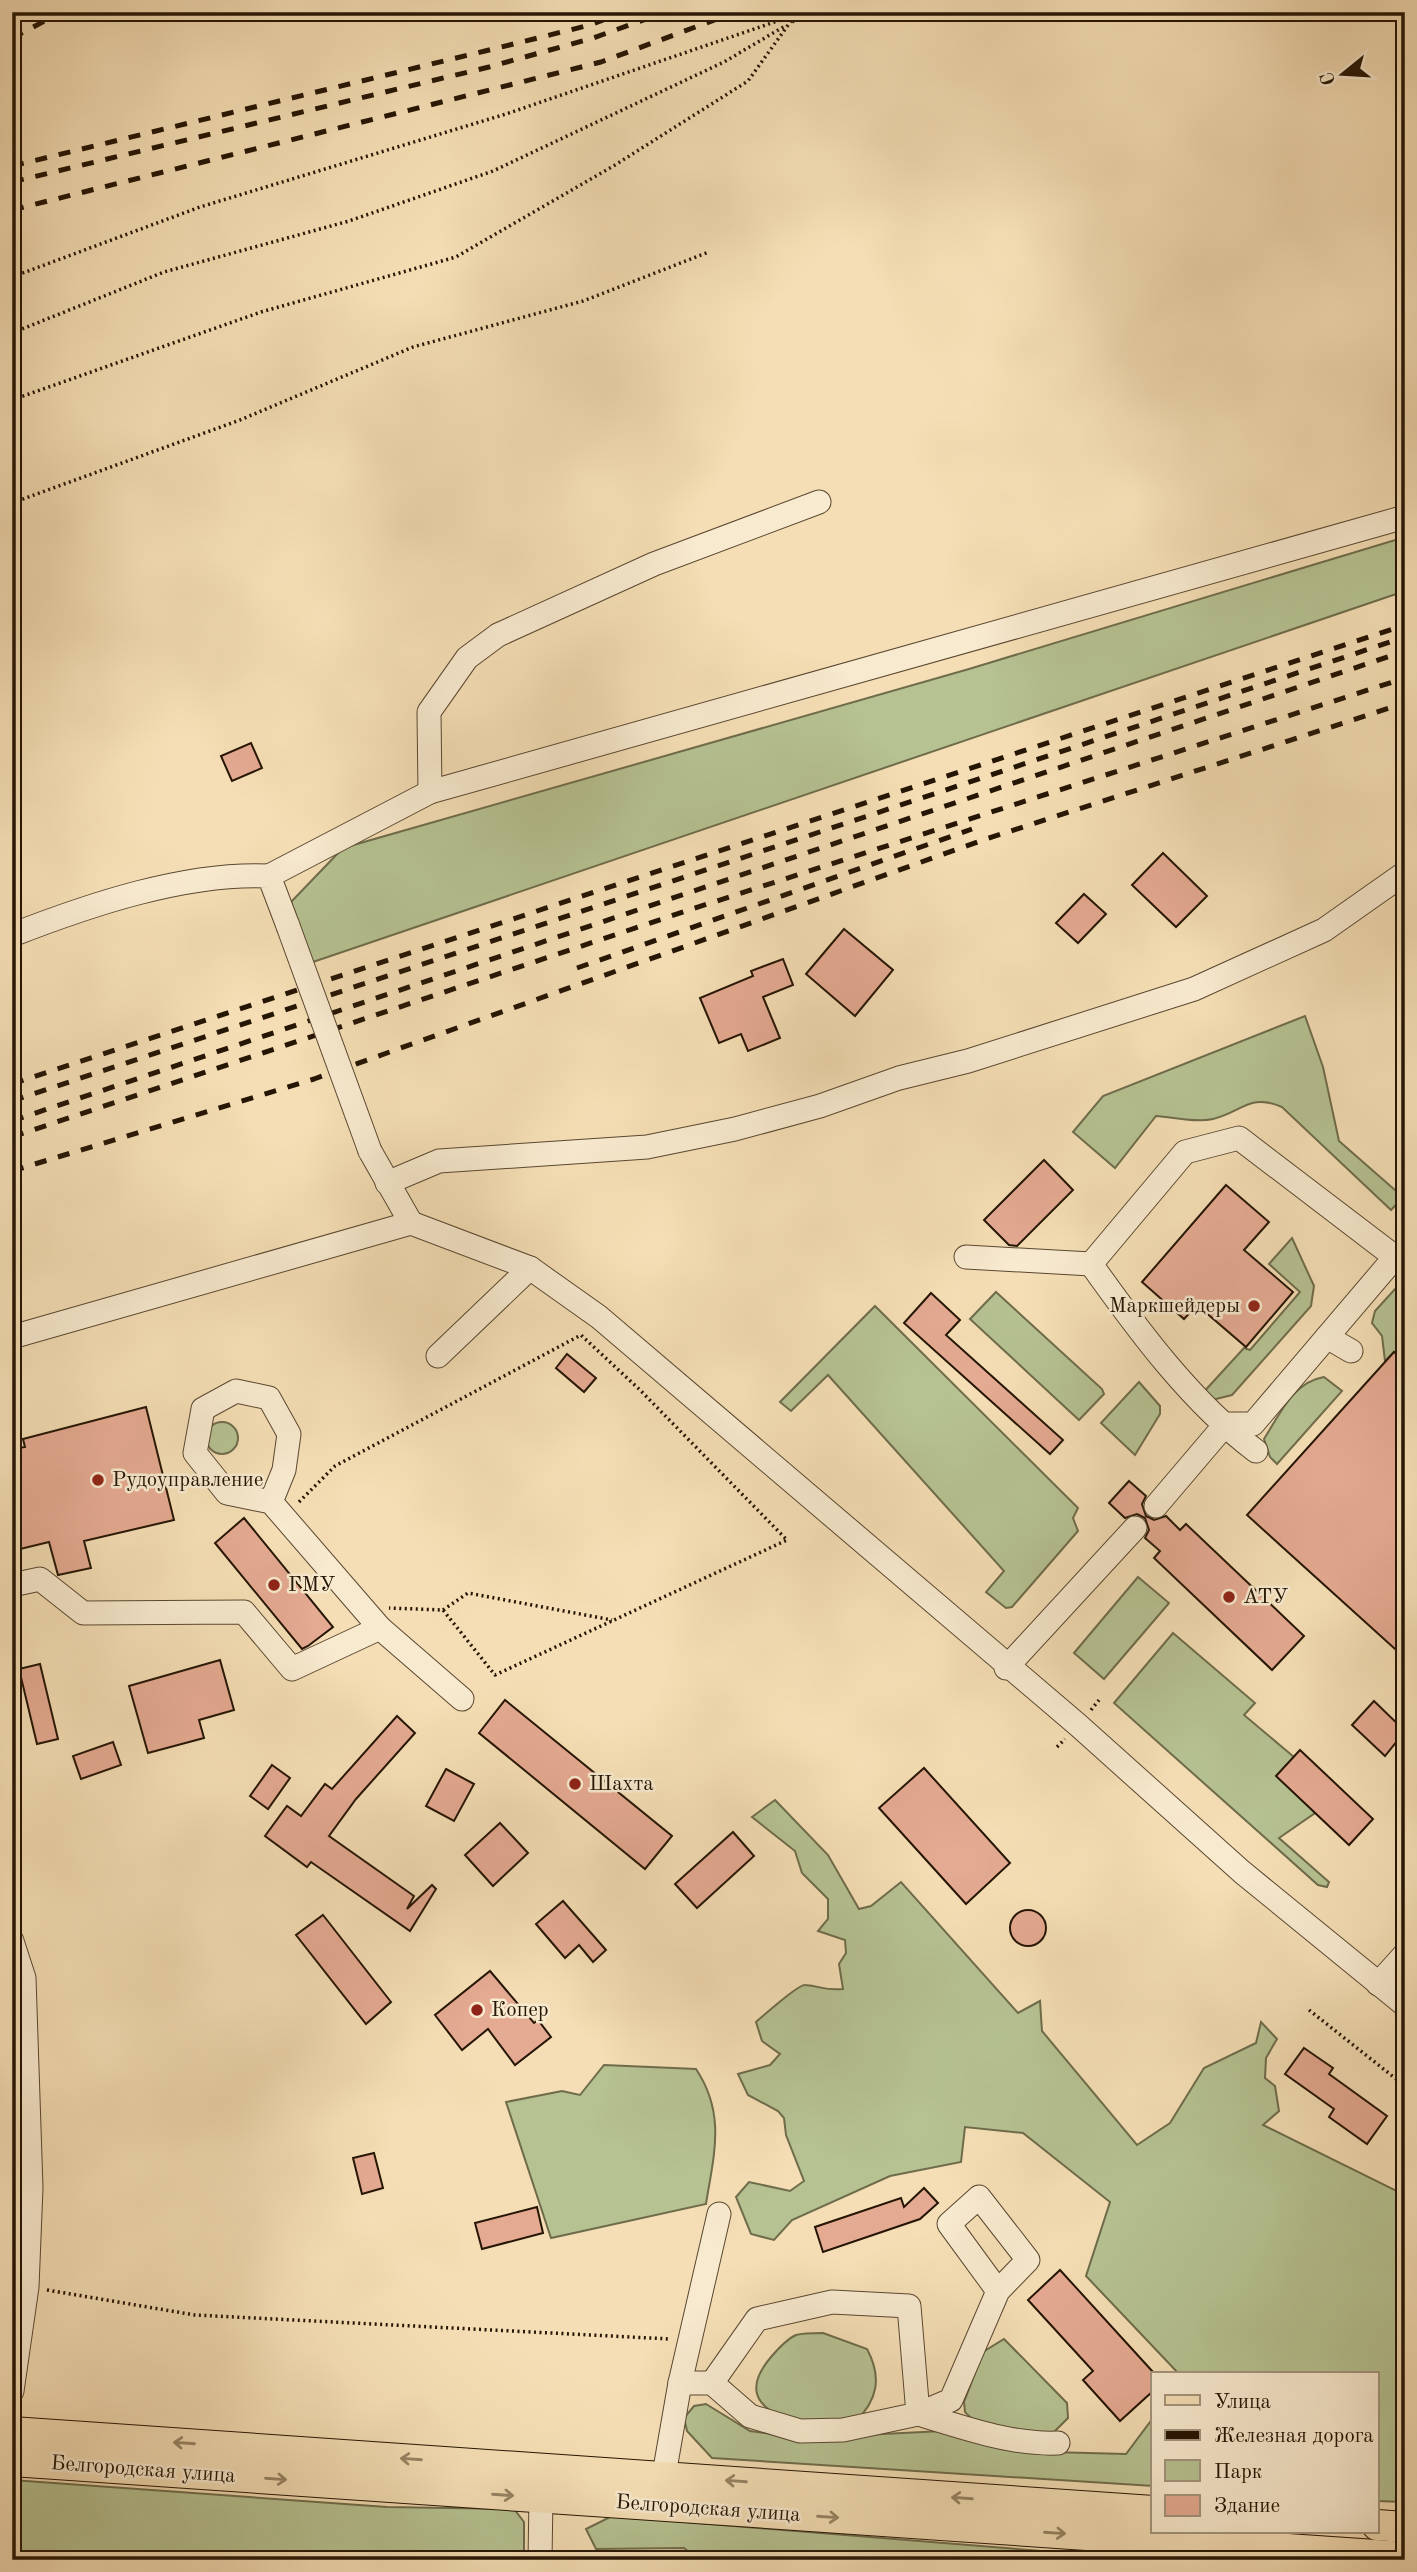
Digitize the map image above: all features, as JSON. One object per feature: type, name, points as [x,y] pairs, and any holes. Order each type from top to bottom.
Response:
[{"type":"main road","name":"Белгородская улица","points":[[12,2431],[1151,2511]]},
{"type":"main road","name":"Белгородская улица","points":[[12,2461],[1405,2557]]},
{"type":"main road","points":[[1378,2525],[1405,2527]]},
{"type":"street","points":[[430,792],[429,712],[467,658],[477,650],[498,635],[654,564],[819,502]]},
{"type":"street","points":[[12,935],[123,898],[232,874],[269,876],[430,792],[1405,517]]},
{"type":"street","points":[[387,1183],[439,1161],[647,1147],[710,1134],[820,1105],[899,1078],[968,1062],[1194,989],[1324,930],[1405,873]]},
{"type":"street","points":[[269,876],[370,1151],[411,1223]]},
{"type":"street","points":[[1091,1264],[1185,1152],[1239,1138],[1395,1256],[1253,1424],[1223,1426],[1156,1506]]},
{"type":"street","points":[[12,1337],[411,1223],[530,1268],[598,1317],[1006,1668],[1078,1725],[1242,1872],[1405,2005]]},
{"type":"street","points":[[965,1257],[1091,1264]]},
{"type":"street","points":[[1091,1264],[1124,1311],[1223,1426],[1256,1451]]},
{"type":"street","points":[[438,1356],[530,1268]]},
{"type":"street","points":[[1327,1337],[1351,1351]]},
{"type":"street","points":[[278,1510],[289,1434],[269,1398],[236,1391],[203,1409],[195,1452],[227,1493],[278,1510],[380,1628],[461,1699]]},
{"type":"street","points":[[1006,1668],[1135,1528]]},
{"type":"street","points":[[12,1585],[40,1579],[83,1614],[244,1612],[292,1670],[380,1628]]},
{"type":"street","points":[[12,1941],[23,1978],[31,2188],[27,2287],[12,2391]]},
{"type":"street","points":[[1378,1984],[1405,1954]]},
{"type":"street","points":[[661,2506],[662,2476],[680,2383],[719,2214]]},
{"type":"street","points":[[680,2383],[712,2383],[750,2416],[800,2431],[843,2430],[918,2414],[951,2400],[998,2291]]},
{"type":"street","points":[[712,2383],[757,2319],[832,2302],[909,2306],[918,2414]]},
{"type":"street","points":[[918,2414],[996,2436],[1036,2444],[1058,2443]]},
{"type":"street","points":[[540,2560],[541,2497]]},
{"type":"path","points":[[12,277],[200,207],[506,114],[804,12]]},
{"type":"path","points":[[12,333],[164,272],[349,221],[493,171],[724,62],[804,12]]},
{"type":"path","points":[[12,400],[261,312],[456,257],[615,165],[748,81],[796,14],[804,12]]},
{"type":"path","points":[[12,503],[240,420],[413,347],[583,301],[709,252]]},
{"type":"path","points":[[278,1510],[335,1465],[581,1335],[639,1389],[788,1540],[495,1675],[443,1610]]},
{"type":"path","points":[[363,1607],[443,1610],[468,1593],[615,1620]]},
{"type":"path","points":[[1309,2010],[1405,2086]]},
{"type":"path","points":[[27,2287],[195,2315],[690,2340]]},
{"type":"green space","points":[[1405,537],[1405,591],[313,962],[291,902],[343,848],[969,669]]},
{"type":"green space","points":[[1305,1016],[1323,1067],[1339,1141],[1403,1197],[1391,1210],[1282,1107],[1271,1103],[1246,1105],[1207,1120],[1156,1116],[1115,1168],[1073,1132],[1103,1096]]},
{"type":"green space","points":[[1292,1238],[1314,1286],[1311,1306],[1232,1395],[1212,1400],[1201,1395],[1244,1348],[1250,1350],[1300,1292],[1269,1264]]},
{"type":"green space","points":[[1405,1278],[1405,1362],[1394,1352],[1385,1361],[1382,1336],[1372,1323],[1375,1311]]},
{"type":"green space","points":[[996,1292],[1102,1389],[1104,1394],[1079,1420],[970,1319]]},
{"type":"green space","points":[[875,1306],[1078,1508],[1073,1518],[1078,1531],[1012,1607],[1006,1608],[986,1592],[1004,1571],[828,1375],[791,1411],[780,1402]]},
{"type":"green space","points":[[1324,1377],[1342,1391],[1277,1464],[1270,1457],[1264,1439],[1288,1400],[1304,1385]]},
{"type":"green space","points":[[1139,1382],[1160,1406],[1160,1414],[1135,1455],[1101,1423]]},
{"type":"green space","points":[[222,1422],[234,1426],[238,1438],[234,1450],[222,1454],[210,1450],[206,1438],[210,1426]]},
{"type":"green space","points":[[1138,1577],[1169,1603],[1104,1679],[1074,1653]]},
{"type":"green space","points":[[1173,1633],[1255,1703],[1244,1715],[1294,1757],[1315,1813],[1279,1838],[1329,1882],[1327,1887],[1318,1885],[1114,1703]]},
{"type":"green space","points":[[775,1800],[828,1855],[859,1909],[871,1906],[901,1882],[1018,2013],[1040,2001],[1042,2031],[1137,2145],[1170,2123],[1204,2068],[1256,2043],[1261,2022],[1277,2039],[1266,2058],[1265,2078],[1275,2086],[1279,2111],[1263,2125],[1405,2195],[1405,2502],[1378,2501],[1378,2372],[1177,2372],[1086,2276],[1110,2202],[1023,2133],[965,2127],[961,2162],[890,2176],[792,2220],[774,2240],[751,2234],[736,2197],[749,2182],[790,2191],[804,2181],[786,2135],[784,2118],[778,2111],[748,2095],[738,2074],[770,2065],[780,2054],[762,2041],[756,2022],[781,2000],[805,1985],[843,1989],[839,1964],[846,1953],[845,1940],[818,1931],[828,1919],[828,1899],[802,1873],[795,1851],[752,1817]]},
{"type":"green space","points":[[604,2065],[696,2069],[711,2102],[714,2118],[714,2151],[706,2204],[551,2238],[506,2102],[562,2091],[580,2095]]},
{"type":"green space","points":[[823,2333],[867,2349],[872,2359],[876,2379],[873,2397],[855,2422],[793,2421],[773,2412],[759,2399],[759,2376],[773,2354],[796,2335]]},
{"type":"green space","points":[[1004,2339],[1067,2403],[1068,2418],[1052,2434],[1031,2434],[993,2427],[981,2423],[965,2412],[964,2402],[983,2352]]},
{"type":"green space","points":[[706,2404],[750,2431],[802,2438],[943,2431],[1050,2452],[1126,2454],[1151,2421],[1151,2486],[712,2458],[687,2431],[684,2418],[694,2406]]},
{"type":"green space","points":[[12,2480],[387,2507],[514,2509],[524,2522],[524,2560],[12,2560]]},
{"type":"green space","points":[[612,2516],[1139,2560],[699,2560],[684,2548],[596,2549],[586,2529]]},
{"type":"building","points":[[251,743],[262,768],[232,781],[221,756]]},
{"type":"building","points":[[1163,853],[1207,896],[1176,927],[1132,885]]},
{"type":"building","points":[[1084,894],[1106,914],[1078,943],[1056,923]]},
{"type":"building","points":[[844,929],[893,970],[855,1016],[806,974]]},
{"type":"building","points":[[783,959],[793,985],[763,997],[780,1038],[748,1051],[741,1034],[719,1043],[700,998],[753,976],[751,971]]},
{"type":"building","points":[[1044,1160],[1073,1190],[1017,1246],[1009,1245],[984,1220]]},
{"type":"building","points":[[1226,1185],[1269,1222],[1244,1250],[1293,1292],[1246,1347],[1197,1305],[1184,1319],[1142,1282]]},
{"type":"building","points":[[931,1293],[960,1320],[946,1335],[1063,1440],[1050,1454],[904,1323]]},
{"type":"building","points":[[1394,1352],[1405,1362],[1405,1658],[1247,1515]]},
{"type":"building","points":[[567,1354],[596,1378],[584,1392],[556,1368]]},
{"type":"building","name":"Рудоуправление","points":[[146,1407],[174,1520],[84,1541],[91,1568],[58,1575],[49,1542],[12,1551],[12,1449],[25,1447],[23,1439]]},
{"type":"building","name":"АТУ","points":[[1129,1481],[1146,1496],[1142,1504],[1146,1516],[1154,1520],[1166,1516],[1180,1530],[1186,1524],[1304,1636],[1272,1670],[1154,1558],[1160,1551],[1145,1538],[1149,1530],[1145,1518],[1137,1514],[1125,1518],[1109,1503]]},
{"type":"building","name":"ГМУ","points":[[244,1518],[333,1627],[302,1649],[215,1543]]},
{"type":"building","points":[[220,1660],[234,1710],[199,1720],[204,1738],[148,1753],[129,1686]]},
{"type":"building","points":[[40,1664],[58,1739],[37,1744],[19,1669]]},
{"type":"building","name":"Шахта","points":[[505,1700],[672,1836],[645,1869],[479,1733]]},
{"type":"building","points":[[1374,1701],[1405,1731],[1385,1756],[1352,1725]]},
{"type":"building","points":[[397,1716],[415,1733],[356,1799],[329,1836],[414,1896],[407,1909],[432,1885],[436,1889],[410,1931],[311,1862],[307,1867],[265,1836],[287,1806],[301,1816],[325,1784],[332,1789]]},
{"type":"building","points":[[113,1742],[121,1765],[81,1779],[73,1756]]},
{"type":"building","points":[[1300,1750],[1373,1819],[1349,1845],[1276,1776]]},
{"type":"building","points":[[272,1765],[290,1778],[268,1809],[250,1796]]},
{"type":"building","points":[[924,1768],[1010,1863],[966,1904],[879,1808]]},
{"type":"building","points":[[446,1769],[474,1784],[454,1821],[426,1806]]},
{"type":"building","points":[[500,1823],[528,1853],[493,1886],[465,1855]]},
{"type":"building","points":[[733,1832],[754,1856],[697,1908],[675,1884]]},
{"type":"building","points":[[563,1901],[606,1950],[593,1962],[579,1945],[565,1958],[536,1924]]},
{"type":"building","points":[[1028,1910],[1041,1915],[1046,1928],[1041,1941],[1028,1946],[1015,1941],[1010,1928],[1015,1915]]},
{"type":"building","points":[[323,1915],[391,2002],[366,2024],[296,1935]]},
{"type":"building","name":"Копер","points":[[490,1971],[534,2023],[538,2020],[551,2037],[515,2065],[488,2029],[462,2050],[435,2015]]},
{"type":"building","points":[[1304,2048],[1333,2068],[1329,2074],[1387,2116],[1367,2144],[1329,2117],[1334,2109],[1285,2074]]},
{"type":"building","points":[[374,2153],[383,2188],[362,2194],[353,2158]]},
{"type":"building","points":[[924,2188],[938,2203],[920,2219],[823,2252],[815,2227],[901,2198],[904,2207]]},
{"type":"building","points":[[537,2207],[543,2233],[482,2249],[475,2223]]},
{"type":"building","points":[[1060,2270],[1153,2372],[1151,2393],[1120,2421],[1083,2380],[1093,2371],[1028,2300]]},
{"type":"railway","points":[[12,38],[62,12]]},
{"type":"railway","points":[[12,166],[590,25],[624,12]]},
{"type":"railway","points":[[12,182],[489,67],[593,38],[666,12]]},
{"type":"railway","points":[[12,210],[601,62],[736,12]]},
{"type":"railway","points":[[12,1084],[1405,625]]},
{"type":"railway","points":[[12,1101],[1405,637]]},
{"type":"railway","points":[[12,1121],[1405,651]]},
{"type":"railway","points":[[12,1137],[689,910],[1405,678]]},
{"type":"railway","points":[[12,1171],[314,1079],[983,840],[1405,703]]},
{"type":"railway","points":[[577,968],[972,829]]},
{"type":"place","name":"Маркшейдеры","points":[[1254,1306]]},
{"type":"place","name":"Рудоуправление","points":[[98,1480]]},
{"type":"place","name":"ГМУ","points":[[274,1585]]},
{"type":"place","name":"АТУ","points":[[1229,1597]]},
{"type":"place","name":"Шахта","points":[[575,1784]]},
{"type":"place","name":"Копер","points":[[477,2010]]}]
